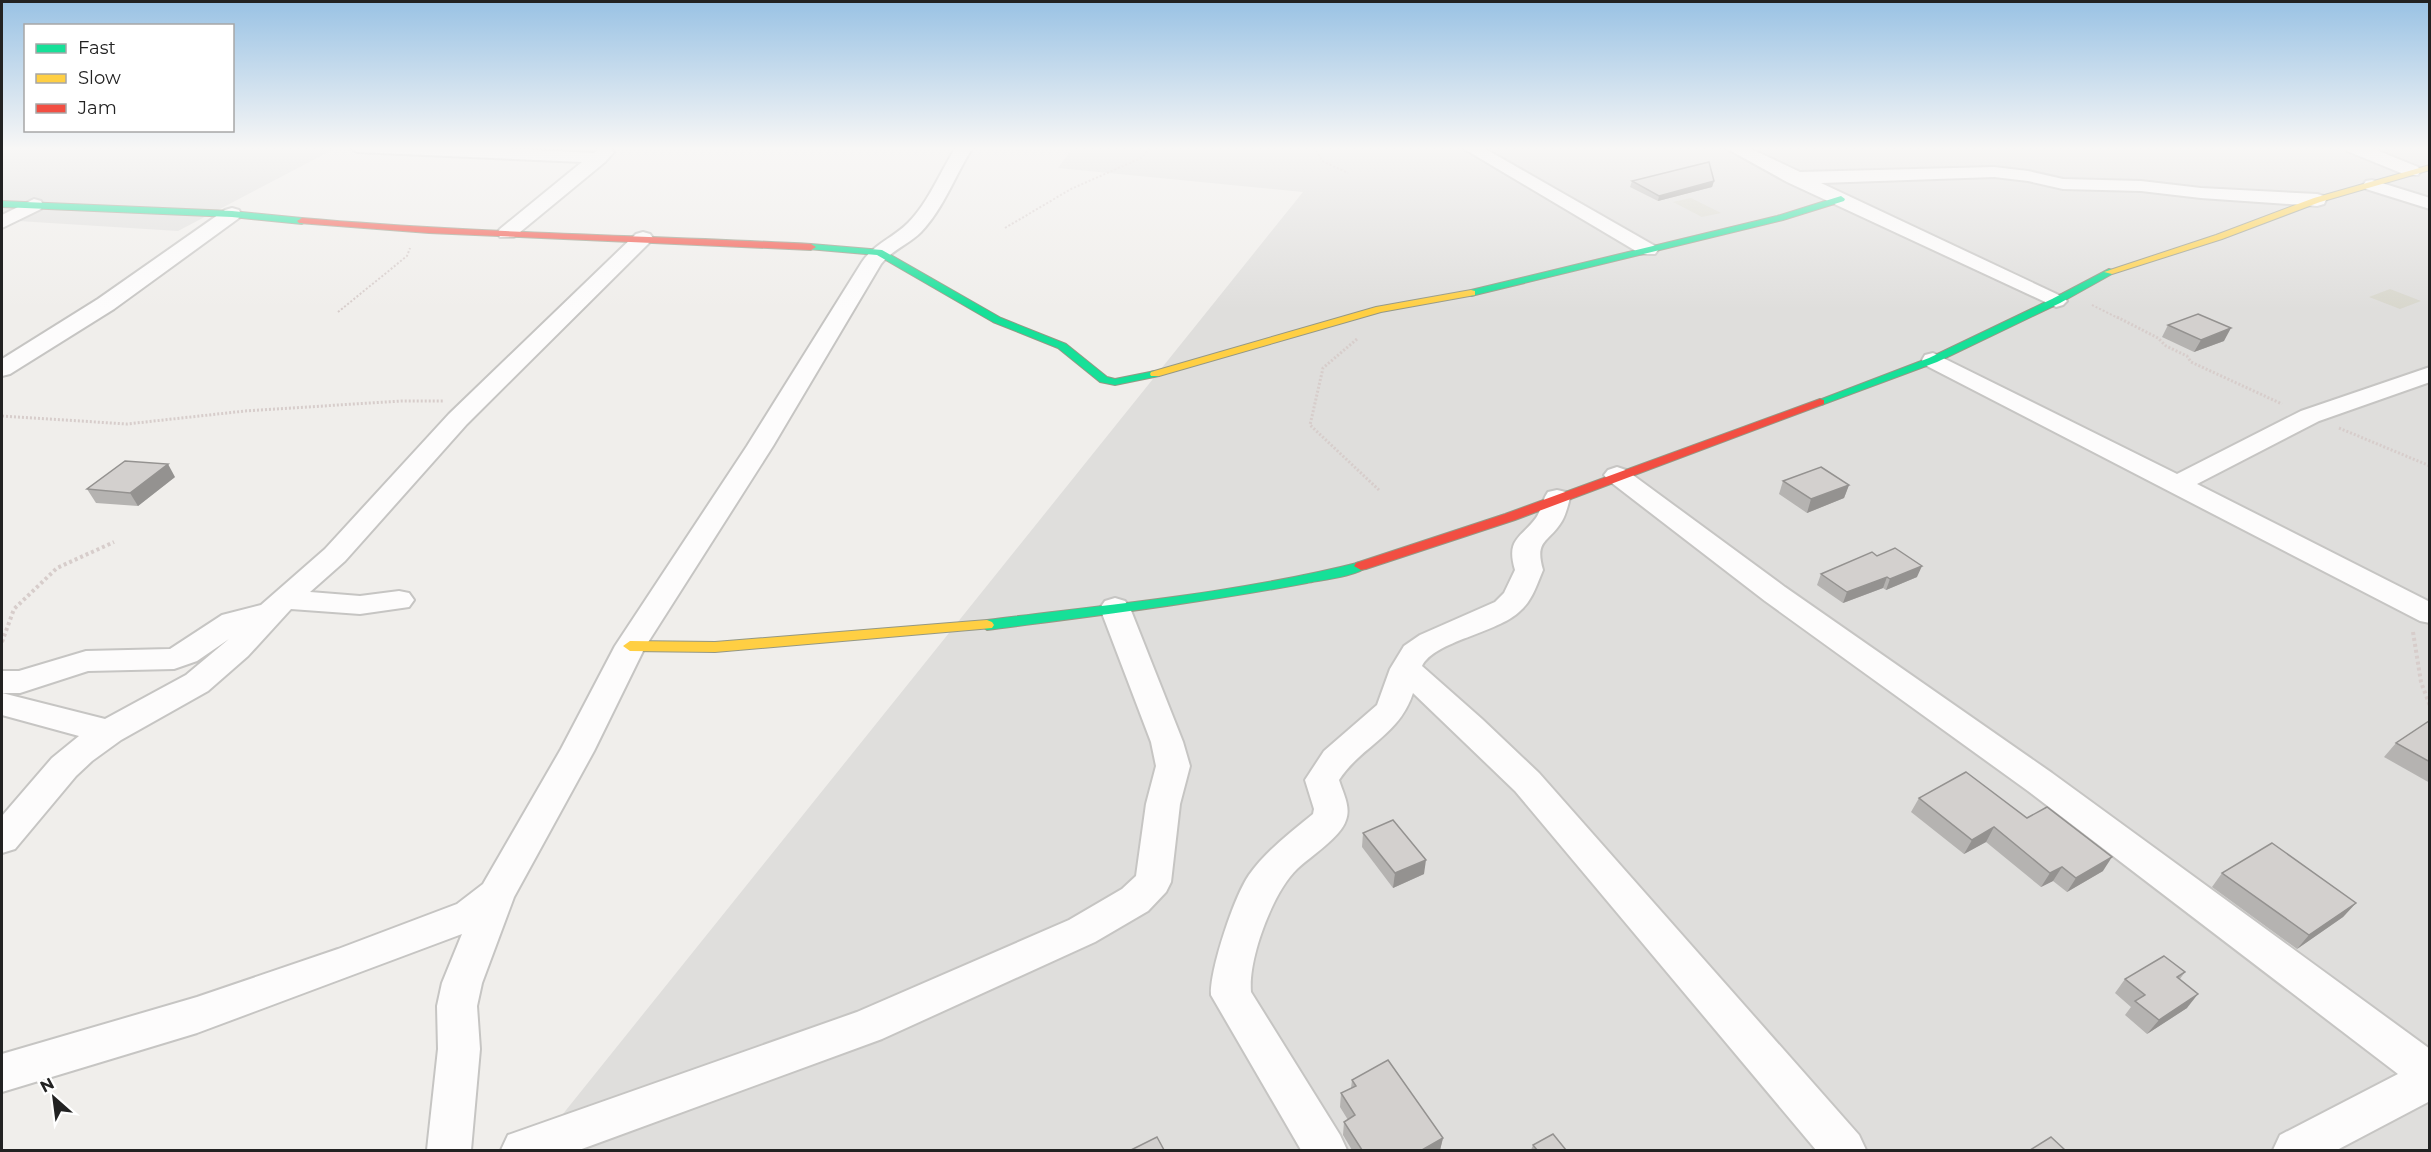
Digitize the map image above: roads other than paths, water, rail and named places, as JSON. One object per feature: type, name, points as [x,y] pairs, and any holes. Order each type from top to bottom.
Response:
[{"type":"street","points":[[507,233],[546,201]]},
{"type":"street","points":[[449,1150],[459,1049],[458,1006],[462,982],[496,895],[577,751],[630,646],[760,446],[879,252],[915,227],[932,201]]},
{"type":"street","points":[[1562,201],[1648,250]]},
{"type":"street","points":[[2,204],[232,214],[436,231],[717,240],[879,252],[997,320],[1062,346],[1109,381],[1138,379],[1211,360],[1380,309],[1475,292],[1780,218],[1835,201]]},
{"type":"street","points":[[1845,201],[2061,297]]},
{"type":"street","points":[[630,646],[715,647],[999,624],[1232,593],[1341,572],[1510,517],[1617,475],[1933,360],[2061,297],[2098,276],[2147,258],[2219,237],[2315,201]]},
{"type":"street","points":[[2,222],[34,205]]},
{"type":"street","points":[[2,369],[106,304],[232,214]]},
{"type":"street","points":[[2,839],[64,767],[80,752],[110,732],[197,683],[237,649],[279,605],[335,555],[474,402],[643,238]]},
{"type":"street","points":[[1933,360],[2429,614]]},
{"type":"street","points":[[2178,484],[2310,416],[2430,374]]},
{"type":"street","points":[[1617,475],[1775,594],[2040,782],[2430,1074]]},
{"type":"street","points":[[1325,1150],[1231,994],[1230,981],[1238,949],[1261,887],[1282,861],[1329,820],[1331,809],[1322,780],[1328,768],[1338,755],[1375,728],[1390,710],[1407,670],[1421,648],[1510,605],[1529,570],[1525,556],[1527,543],[1550,519],[1557,498]]},
{"type":"street","points":[[2,682],[20,682],[86,661],[177,658],[233,622],[279,605],[360,605],[399,600]]},
{"type":"street","points":[[523,1150],[868,1026],[1082,931],[1135,900],[1153,882],[1163,804],[1173,766],[1164,734],[1115,608]]},
{"type":"street","points":[[1407,670],[1471,727],[1527,782],[1844,1150]]},
{"type":"street","points":[[2,704],[110,732]]},
{"type":"street","points":[[2,1073],[197,1016],[347,962],[462,918],[496,895]]},
{"type":"street","points":[[2295,1150],[2430,1079]]}]
